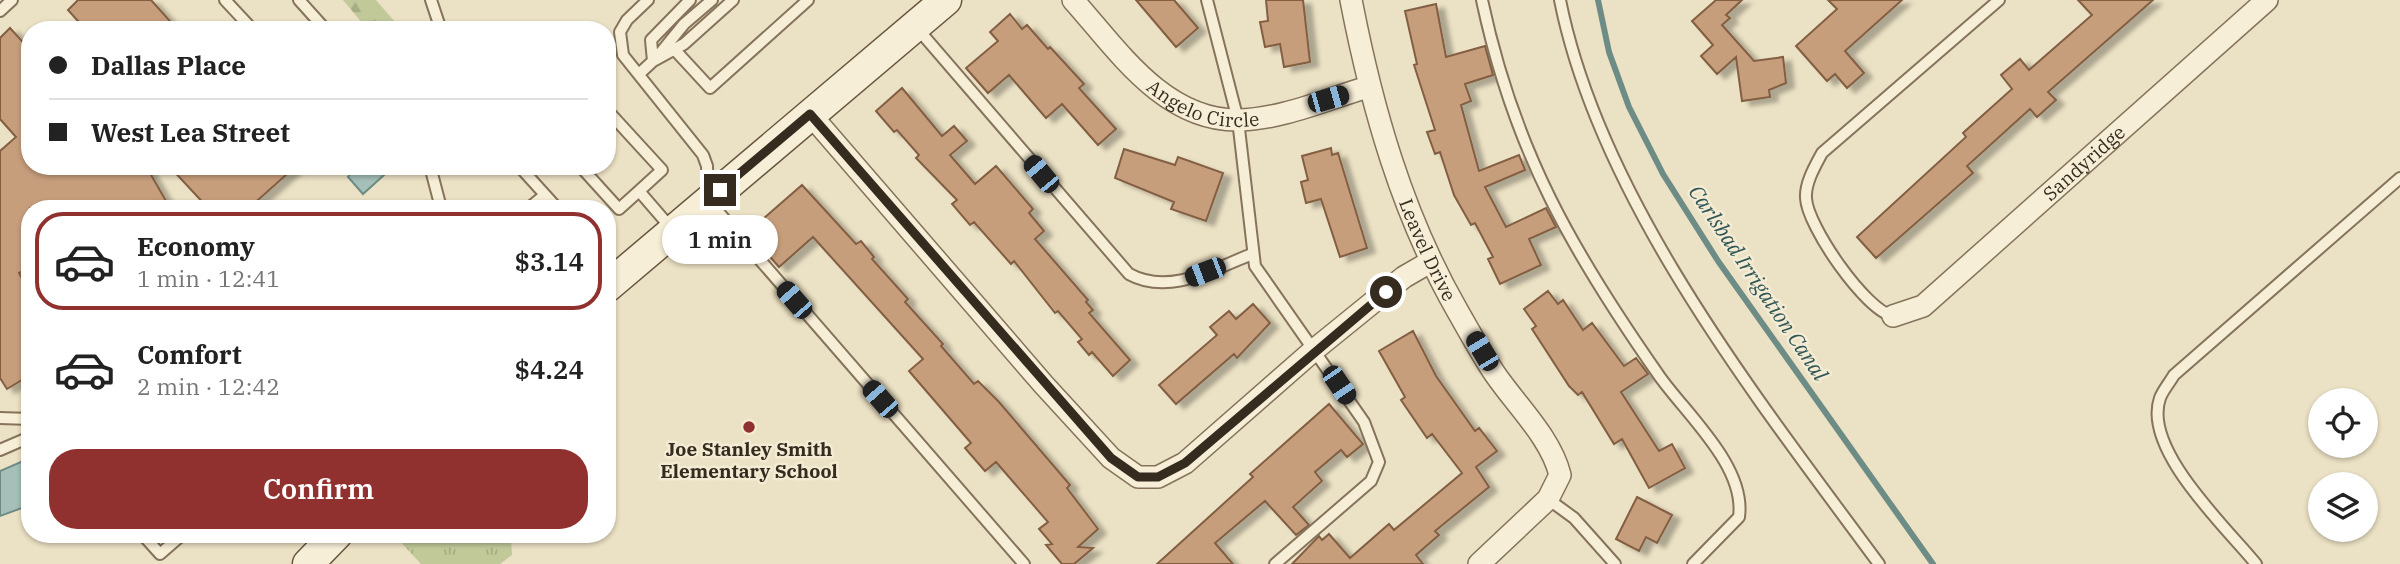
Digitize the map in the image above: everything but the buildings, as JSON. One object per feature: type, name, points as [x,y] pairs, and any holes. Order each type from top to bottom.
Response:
[{"type":"main road","points":[[616,276],[946,0]]},
{"type":"main road","points":[[312,562],[329,543]]},
{"type":"street","name":"Angelo Circle","points":[[1073,0],[1147,83],[1164,96],[1193,111],[1238,120],[1287,111],[1368,87]]},
{"type":"street","name":"Leavel Drive","points":[[1351,0],[1368,87],[1402,190],[1430,262],[1494,372],[1555,456],[1560,475],[1548,499]]},
{"type":"street","name":"Sandyridge","points":[[1893,316],[1923,306],[2267,0]]},
{"type":"street","points":[[810,114],[1044,384],[1111,458],[1138,477],[1158,477],[1185,463],[1314,350],[1404,277],[1430,262]]},
{"type":"street","points":[[1479,564],[1548,499]]},
{"type":"lane","points":[[0,11],[12,0]]},
{"type":"lane","points":[[225,0],[245,21]]},
{"type":"lane","points":[[299,0],[318,21]]},
{"type":"lane","points":[[431,0],[439,21]]},
{"type":"lane","points":[[648,0],[627,20],[620,32],[623,55],[703,155],[707,166],[708,200],[1024,564]]},
{"type":"lane","points":[[653,61],[651,40],[690,0]]},
{"type":"lane","points":[[639,74],[684,24],[712,0]]},
{"type":"lane","points":[[653,61],[674,49],[733,0]]},
{"type":"lane","points":[[674,49],[710,88],[808,0]]},
{"type":"lane","points":[[1207,0],[1238,120],[1252,254],[1260,274],[1364,422],[1379,461],[1371,481],[1275,564]]},
{"type":"lane","points":[[1482,0],[1495,59],[1513,114],[1535,172],[1569,237],[1609,304],[1720,455],[1739,488],[1739,517],[1693,564]]},
{"type":"lane","points":[[1560,0],[1595,120],[1674,273],[1879,564]]},
{"type":"lane","points":[[1893,316],[1873,305],[1835,257],[1807,211],[1807,188],[1822,153],[1999,0]]},
{"type":"lane","points":[[916,26],[1129,274],[1155,284],[1182,281],[1252,254]]},
{"type":"lane","points":[[616,40],[620,42]]},
{"type":"lane","points":[[616,120],[662,170],[619,209],[616,206]]},
{"type":"lane","points":[[432,175],[439,200]]},
{"type":"lane","points":[[527,175],[550,200]]},
{"type":"lane","points":[[588,175],[611,200]]},
{"type":"lane","points":[[2256,564],[2171,460],[2159,423],[2160,398],[2175,375],[2400,178]]},
{"type":"lane","points":[[639,191],[673,230]]},
{"type":"lane","points":[[539,200],[545,195]]},
{"type":"lane","points":[[0,418],[21,419]]},
{"type":"lane","points":[[0,450],[21,442]]},
{"type":"lane","points":[[1548,499],[1574,518],[1615,564]]},
{"type":"lane","points":[[150,543],[160,554],[173,543]]},
{"type":"green space","points":[[343,0],[376,0],[394,21],[360,21]]},
{"type":"green space","points":[[402,543],[511,543],[512,555],[500,564],[421,564]]},
{"type":"water","points":[[349,175],[384,175],[363,194],[348,177]]},
{"type":"water","points":[[21,462],[21,508],[0,516],[0,471]]},
{"type":"waterway","name":"Carlsbad Irrigation Canal","points":[[1598,0],[1609,52],[1629,107],[1663,174],[1718,261],[1933,564]]},
{"type":"place","name":"Joe Stanley Smith Elementary School","points":[[749,427]]},
{"type":"route","points":[[720,190],[810,114],[1044,384],[1111,458],[1138,477],[1158,477],[1171,473],[1185,463],[1314,350],[1386,292]]}]
